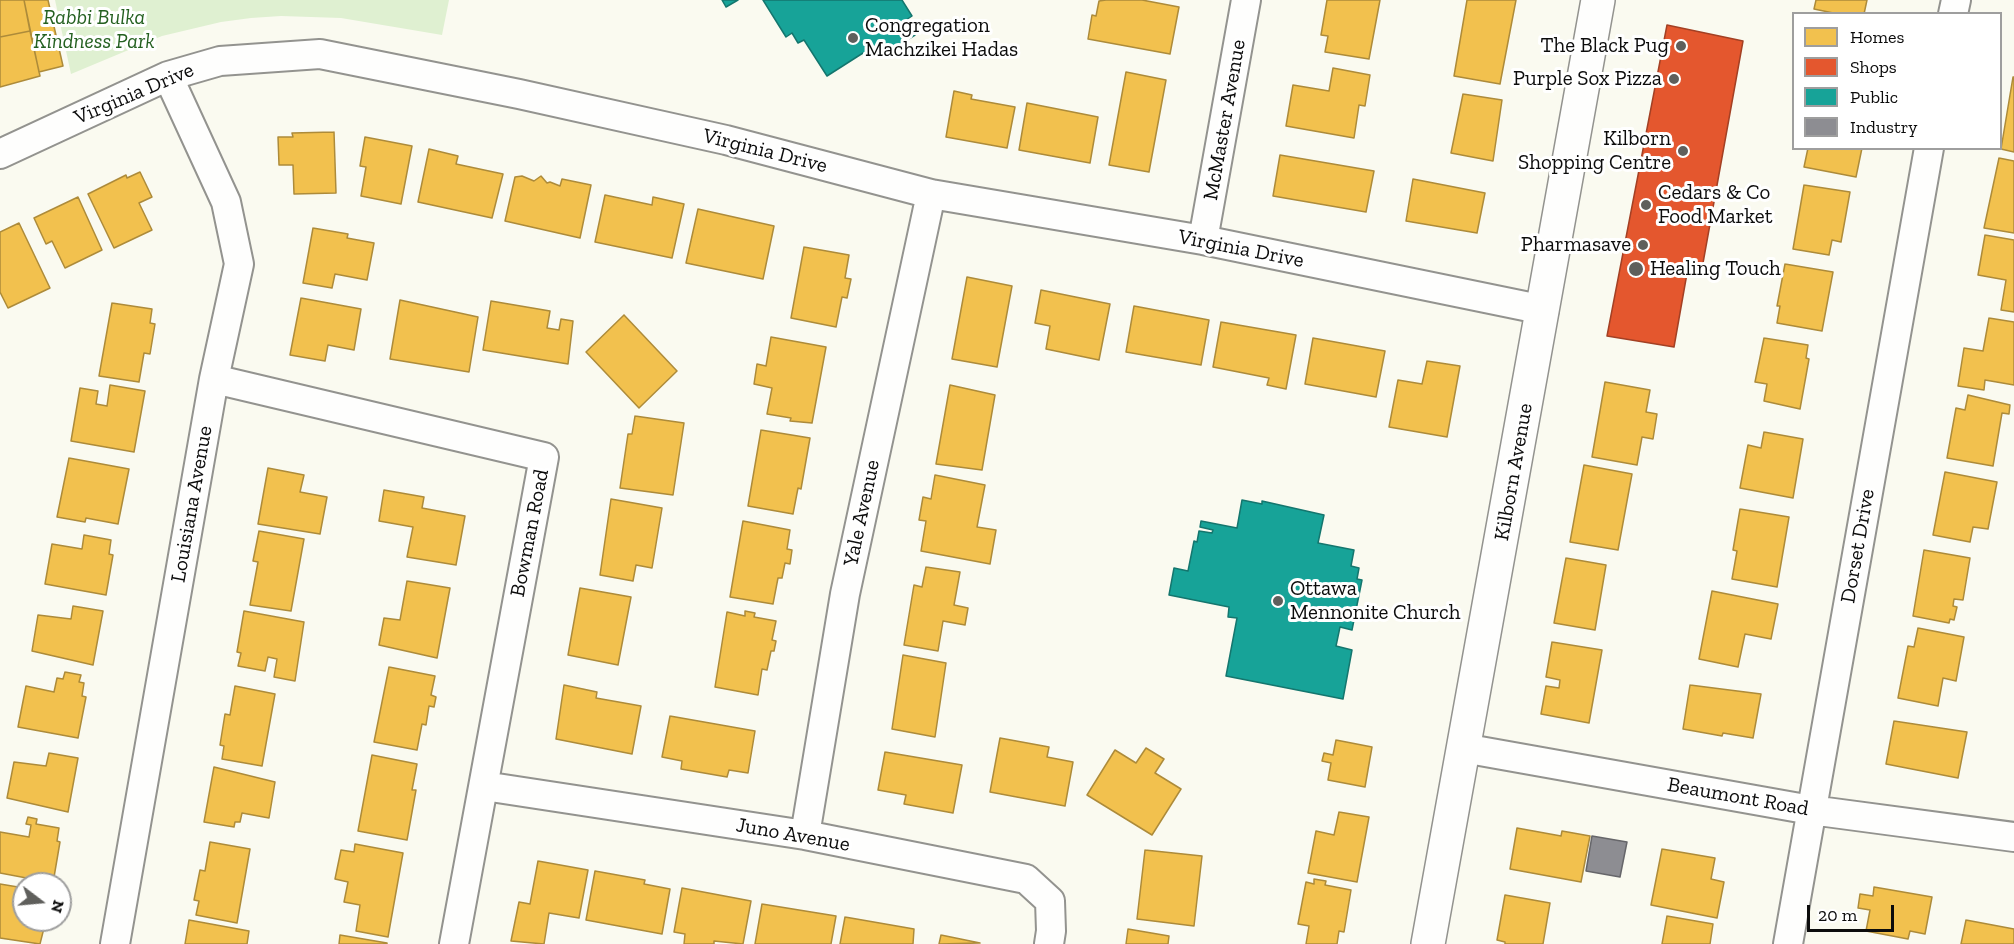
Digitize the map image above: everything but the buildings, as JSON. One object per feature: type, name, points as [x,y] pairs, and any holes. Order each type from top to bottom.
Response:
[{"type":"street","name":"McMaster Avenue","points":[[1203,240],[1246,0]]},
{"type":"street","name":"Kilborn Avenue","points":[[1428,944],[1598,0]]},
{"type":"street","name":"Virginia Drive","points":[[0,154],[168,76],[220,61],[320,54],[519,94],[726,140],[931,194],[1203,240],[1544,310]]},
{"type":"street","name":"Louisiana Avenue","points":[[116,944],[214,379],[239,264],[226,202],[168,76]]},
{"type":"street","name":"Dorset Drive","points":[[1788,944],[1929,150]]},
{"type":"street","name":"Yale Avenue","points":[[805,835],[845,594],[931,194]]},
{"type":"street","name":"Bowman Road","points":[[214,379],[544,457],[454,944]]},
{"type":"street","name":"Beaumont Road","points":[[1463,748],[1811,810],[2014,837]]},
{"type":"street","name":"Juno Avenue","points":[[484,786],[805,835],[1026,879],[1050,901],[1049,944]]},
{"type":"green space","name":"Rabbi Bulka Kindness Park","points":[[55,0],[449,0],[442,35],[341,18],[281,16],[251,18],[221,22],[162,36],[71,74]]},
{"type":"place","name":"Congregation Machzikei Hadas","points":[[853,38]]},
{"type":"place","name":"The Black Pug","points":[[1681,46]]},
{"type":"place","name":"Purple Sox Pizza","points":[[1674,79]]},
{"type":"place","name":"Kilborn Shopping Centre","points":[[1683,151]]},
{"type":"place","name":"Cedars & Co Food Market","points":[[1646,205]]},
{"type":"place","name":"Pharmasave","points":[[1643,245]]},
{"type":"place","name":"Healing Touch","points":[[1636,269]]},
{"type":"place","name":"Ottawa Mennonite Church","points":[[1278,601]]}]
